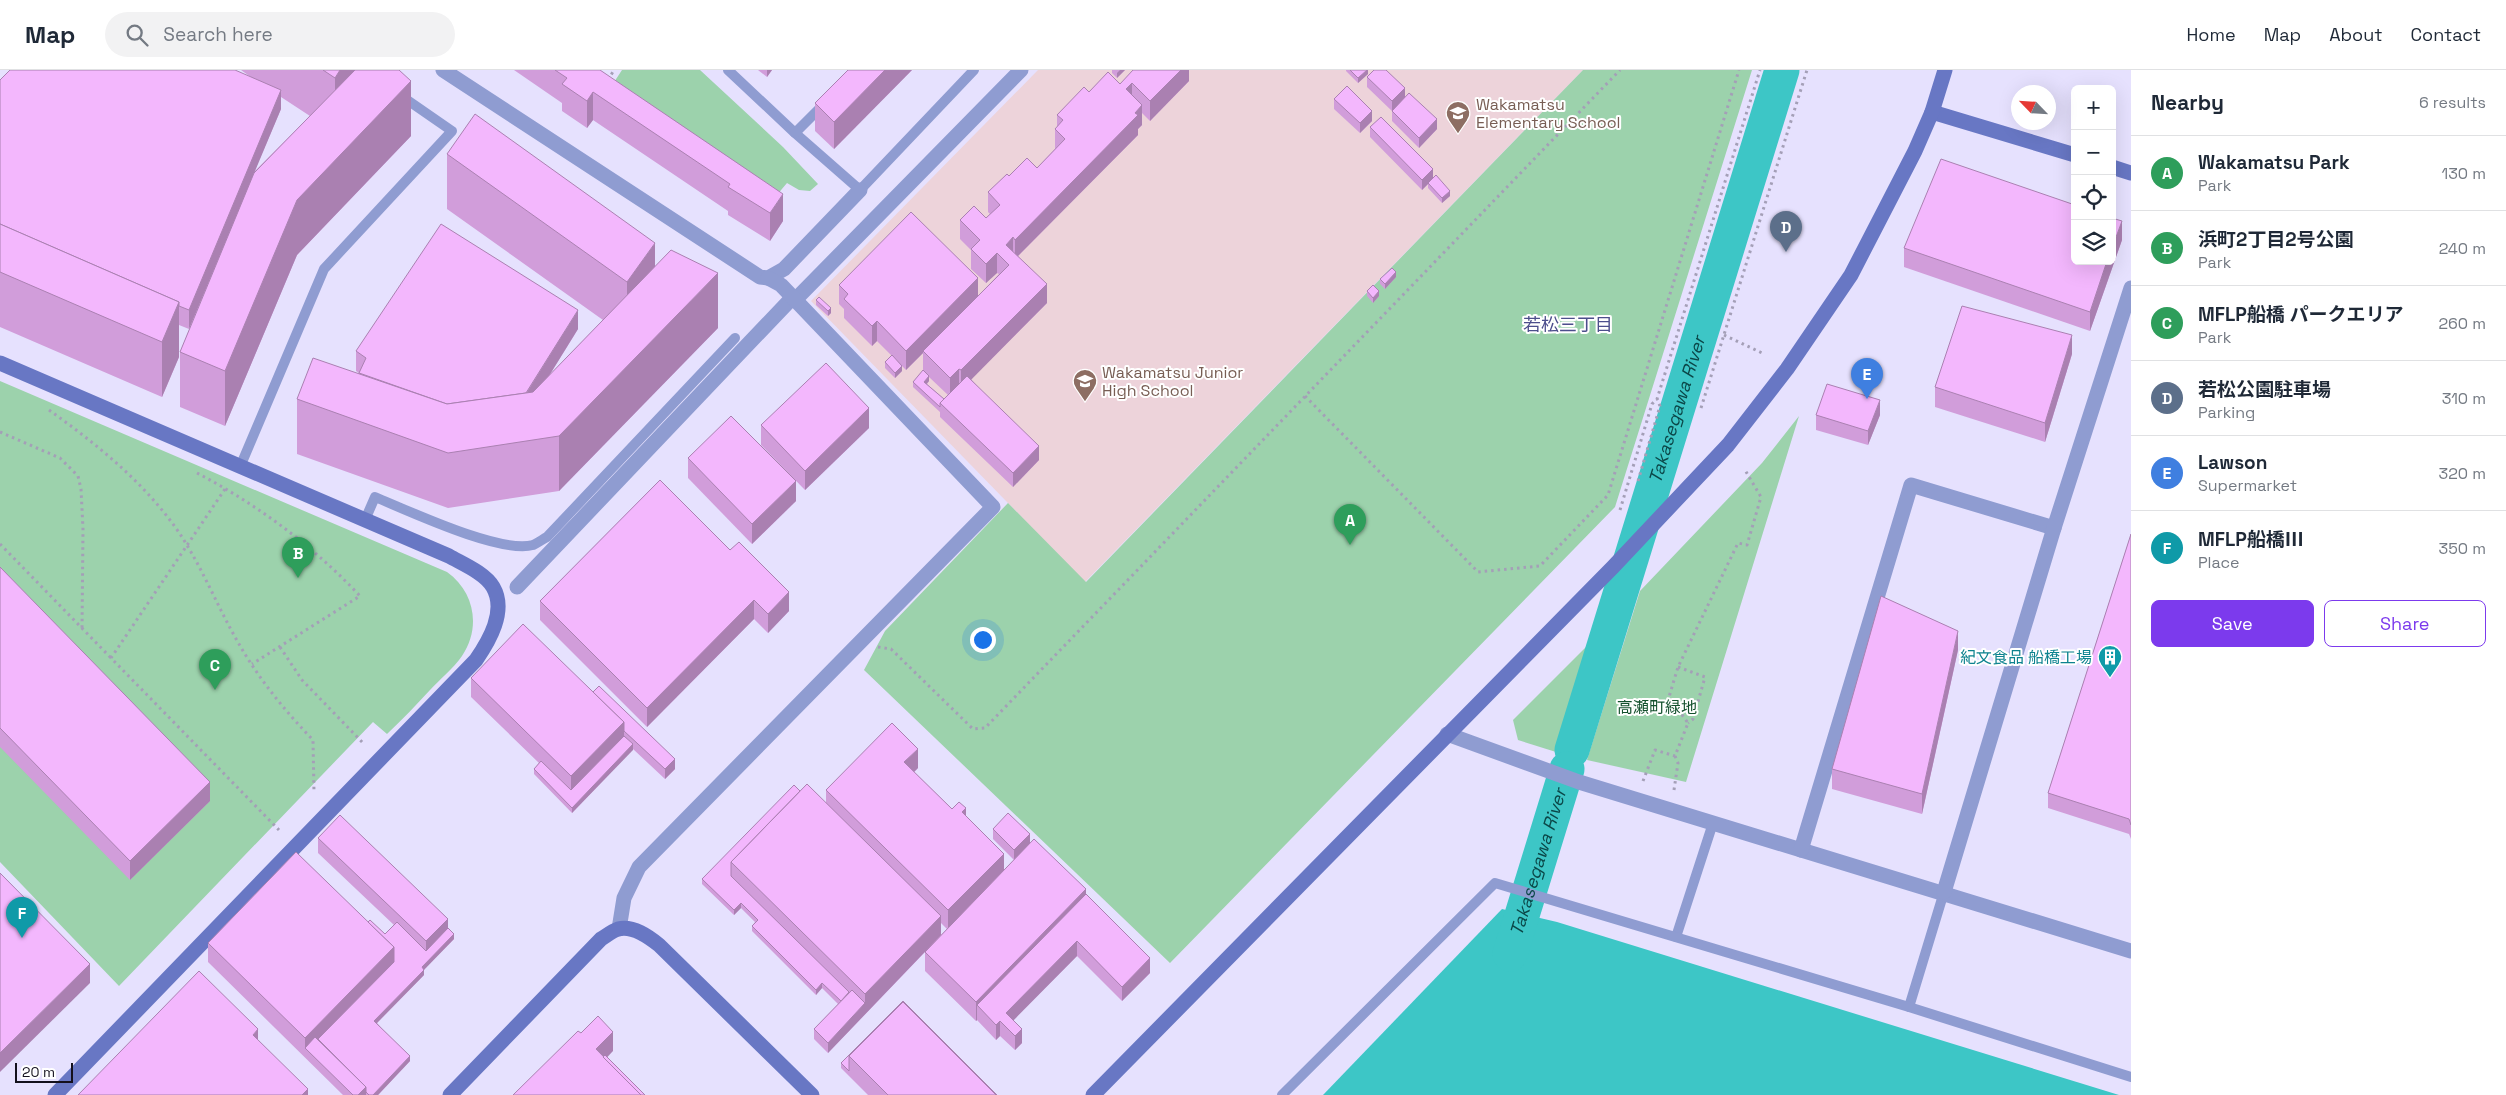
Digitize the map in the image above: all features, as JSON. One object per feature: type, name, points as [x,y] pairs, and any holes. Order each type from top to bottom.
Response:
[{"type":"street","points":[[443,70],[760,277],[768,278],[781,285],[993,507],[639,867],[624,898],[619,929]]},
{"type":"street","points":[[517,587],[794,298],[1021,70]]},
{"type":"street","points":[[1093,1095],[1613,567],[1728,445],[1787,369],[1851,275],[1915,151],[1932,112],[1945,70]]},
{"type":"street","points":[[1932,112],[2071,155]]},
{"type":"street","points":[[2116,168],[2131,173]]},
{"type":"street","points":[[768,278],[784,269],[860,190]]},
{"type":"street","points":[[1944,892],[2054,528],[2131,288]]},
{"type":"street","points":[[0,364],[449,556],[476,572],[493,587],[498,603],[496,622],[490,641],[476,660],[55,1095]]},
{"type":"street","points":[[1801,850],[1910,485],[2054,528]]},
{"type":"street","points":[[1447,734],[1580,782],[1944,892],[2131,951]]},
{"type":"street","points":[[450,1095],[600,939],[619,929],[633,930],[648,936],[659,945],[812,1095]]},
{"type":"lane","points":[[728,70],[795,133],[860,190],[974,70]]},
{"type":"lane","points":[[240,467],[324,268],[452,131],[389,87]]},
{"type":"lane","points":[[795,133],[829,98]]},
{"type":"lane","points":[[365,520],[374,497],[484,539],[507,545],[533,545],[547,537],[735,338]]},
{"type":"lane","points":[[1676,937],[1713,823]]},
{"type":"lane","points":[[1282,1095],[1495,883],[1909,1007],[2131,1077]]},
{"type":"lane","points":[[1909,1007],[1944,892]]},
{"type":"path","points":[[606,83],[614,70]]},
{"type":"path","points":[[876,647],[891,649],[973,729],[985,728],[1620,70]]},
{"type":"path","points":[[1305,396],[1478,572],[1540,566],[1608,495],[1739,70]]},
{"type":"path","points":[[1620,510],[1652,404],[1657,399],[1760,70]]},
{"type":"path","points":[[1701,408],[1807,70]]},
{"type":"path","points":[[1724,335],[1762,353]]},
{"type":"path","points":[[1638,481],[1660,406],[1657,399]]},
{"type":"path","points":[[49,410],[127,473],[162,511],[187,545],[252,664],[277,700],[313,740],[314,793]]},
{"type":"path","points":[[0,432],[60,458],[78,476],[81,489],[82,629]]},
{"type":"path","points":[[1688,722],[1669,697],[1678,667],[1738,543],[1747,545],[1761,497],[1745,470]]},
{"type":"path","points":[[197,473],[226,489],[286,529],[319,556],[360,596],[252,664]]},
{"type":"path","points":[[111,658],[226,489]]},
{"type":"path","points":[[0,544],[279,830]]},
{"type":"path","points":[[280,647],[312,691],[364,744]]},
{"type":"path","points":[[1674,790],[1678,763],[1675,756],[1688,722],[1693,719],[1705,677],[1678,667]]},
{"type":"path","points":[[1643,781],[1655,750],[1675,756]]},
{"type":"shaded area","name":"Wakamatsu Junior High School","points":[[1038,70],[1583,70],[1085,582],[811,301]]},
{"type":"shaded area","points":[[1502,909],[1557,922],[2119,1095],[1323,1095]]},
{"type":"green space","points":[[622,70],[700,70],[783,147],[818,184],[810,191],[799,190],[787,183],[765,209],[603,99]]},
{"type":"green space","points":[[1583,70],[1752,70],[1615,507],[1170,963],[864,670],[885,631],[1008,503],[1086,582]]},
{"type":"green space","points":[[0,381],[447,572],[464,590],[472,611],[472,634],[462,656],[451,670],[387,734],[373,722],[119,986],[0,862]]},
{"type":"green space","name":"高瀬町緑地","points":[[1799,416],[1686,782],[1587,760],[1640,591],[1762,463]]},
{"type":"green space","name":"高瀬町緑地","points":[[1590,643],[1556,752],[1518,740],[1513,720]]},
{"type":"building","points":[[10,70],[235,70],[281,90],[189,310],[179,306],[179,302],[0,224],[0,80]]},
{"type":"building","points":[[323,70],[340,70],[335,78]]},
{"type":"building","points":[[355,70],[399,70],[411,81],[297,200],[225,371],[180,352],[254,173]]},
{"type":"building","points":[[555,70],[600,70],[783,194],[770,213],[728,187],[730,184],[593,92],[587,101],[562,84],[567,78]]},
{"type":"building","points":[[848,70],[885,70],[834,122],[815,103]]},
{"type":"building","points":[[1133,70],[1181,70],[1150,101],[1132,83],[1126,89],[1142,105],[1135,113],[1138,115],[1015,240],[1013,237],[1006,245],[1047,284],[961,370],[959,369],[950,378],[923,351],[1009,265],[997,253],[986,264],[971,249],[980,240],[960,220],[974,206],[986,218],[1000,205],[988,192],[1007,174],[1009,176],[1027,158],[1037,168],[1065,139],[1055,129],[1063,120],[1057,115],[1084,87],[1089,92],[1108,72],[1120,84]]},
{"type":"building","points":[[1350,70],[1367,70],[1358,78]]},
{"type":"building","points":[[1374,70],[1386,70],[1405,88],[1392,101],[1367,77]]},
{"type":"building","points":[[1347,86],[1372,111],[1360,123],[1334,99]]},
{"type":"building","points":[[1409,93],[1437,119],[1419,138],[1392,111]]},
{"type":"building","points":[[475,114],[655,243],[627,282],[447,154]]},
{"type":"building","points":[[1381,117],[1433,169],[1422,180],[1370,127]]},
{"type":"building","points":[[1941,159],[2071,204],[2071,265],[2106,265],[2090,312],[1904,248]]},
{"type":"building","points":[[1436,175],[1450,191],[1442,198],[1428,183]]},
{"type":"building","points":[[911,212],[978,278],[906,351],[877,321],[872,326],[844,299],[848,294],[839,285]]},
{"type":"building","points":[[2116,219],[2122,221],[2116,237]]},
{"type":"building","points":[[0,224],[179,302],[162,342],[0,272]]},
{"type":"building","points":[[441,224],[578,310],[526,393],[447,404],[359,373],[366,358],[356,351]]},
{"type":"building","points":[[671,250],[718,273],[559,436],[448,453],[297,399],[313,358],[447,404],[533,392]]},
{"type":"building","points":[[1392,268],[1396,272],[1385,284],[1380,279]]},
{"type":"building","points":[[1373,285],[1379,291],[1373,298],[1367,291]]},
{"type":"building","points":[[819,297],[831,308],[828,311],[816,300]]},
{"type":"building","points":[[1962,306],[2072,335],[2045,423],[1935,387]]},
{"type":"building","points":[[892,355],[902,366],[895,373],[885,362]]},
{"type":"building","points":[[826,363],[869,408],[805,471],[761,425]]},
{"type":"building","points":[[923,370],[929,376],[924,382],[944,399],[940,403],[940,407],[913,382]]},
{"type":"building","points":[[967,376],[1039,446],[1013,473],[940,403]]},
{"type":"building","points":[[1827,384],[1880,400],[1868,431],[1816,415]]},
{"type":"building","points":[[731,416],[796,481],[752,524],[688,458]]},
{"type":"building","points":[[660,480],[730,550],[739,542],[789,592],[768,614],[754,600],[647,708],[540,601]]},
{"type":"building","name":"紀文食品 船橋工場","points":[[2131,534],[2131,825],[2129,819],[2048,793]]},
{"type":"building","points":[[0,567],[210,782],[130,861],[0,728]]},
{"type":"building","points":[[1881,596],[1958,631],[1922,794],[1832,769]]},
{"type":"building","points":[[523,624],[624,722],[571,776],[471,678]]},
{"type":"building","points":[[599,686],[675,759],[665,769],[624,731],[624,722],[593,692]]},
{"type":"building","points":[[892,723],[918,749],[904,762],[952,809],[959,802],[966,808],[962,812],[1004,854],[948,910],[826,790]]},
{"type":"building","points":[[624,736],[633,744],[572,808],[534,769],[541,761],[571,790]]},
{"type":"building","points":[[807,784],[941,916],[865,994],[731,862]]},
{"type":"building","points":[[794,785],[800,791],[731,862],[731,876],[849,992],[841,1001],[822,983],[816,990],[752,926],[758,920],[741,903],[734,910],[702,879]]},
{"type":"building","points":[[1008,813],[1030,834],[1014,850],[993,829]]},
{"type":"building","points":[[340,815],[448,919],[426,941],[318,838]]},
{"type":"building","points":[[1034,839],[1086,889],[976,1002],[925,952]]},
{"type":"building","points":[[296,852],[394,947],[305,1038],[208,943]]},
{"type":"building","points":[[0,873],[90,964],[0,1053]]},
{"type":"building","points":[[1086,894],[1150,958],[1122,987],[1077,941],[1006,1013],[1022,1029],[1015,1036],[1000,1021],[996,1025],[977,1005]]},
{"type":"building","points":[[370,920],[385,934],[397,922],[426,951],[448,928],[454,934],[422,967],[424,970],[374,1021],[410,1056],[373,1095],[369,1095],[366,1092],[366,1087],[318,1039],[394,962],[394,947],[368,922]]},
{"type":"building","points":[[199,971],[258,1029],[253,1035],[308,1089],[302,1095],[78,1095]]},
{"type":"building","points":[[852,990],[865,1003],[828,1043],[814,1029]]},
{"type":"building","points":[[903,1001],[997,1095],[903,1002],[849,1056],[849,1071],[841,1063]]},
{"type":"building","points":[[903,1002],[996,1095],[888,1095],[849,1056]]},
{"type":"building","points":[[598,1016],[613,1032],[596,1049],[641,1095],[513,1095],[578,1031],[581,1033]]},
{"type":"building","points":[[315,1037],[366,1087],[358,1095],[353,1095],[305,1048]]},
{"type":"building","points":[[605,1055],[645,1095],[641,1095],[603,1057]]},
{"type":"waterway","name":"Takasegawa River","points":[[1572,750],[1782,70]]},
{"type":"waterway","name":"Takasegawa River","points":[[1510,954],[1567,769]]},
{"type":"place","name":"Wakamatsu Elementary School","points":[[1458,134]]},
{"type":"place","name":"若松公園駐車場","points":[[1786,252]]},
{"type":"place","name":"Lawson","points":[[1867,399]]},
{"type":"place","name":"Wakamatsu Junior High School","points":[[1085,402]]},
{"type":"place","name":"Wakamatsu Park","points":[[1350,545]]},
{"type":"place","name":"浜町2丁目2号公園","points":[[298,578]]},
{"type":"place","name":"紀文食品 船橋工場","points":[[2110,678]]},
{"type":"place","name":"MFLP船橋 パークエリア","points":[[215,690]]},
{"type":"place","name":"MFLP船橋Ⅲ","points":[[22,938]]},
{"type":"district","name":"若松三丁目","points":[[1568,325]]}]
